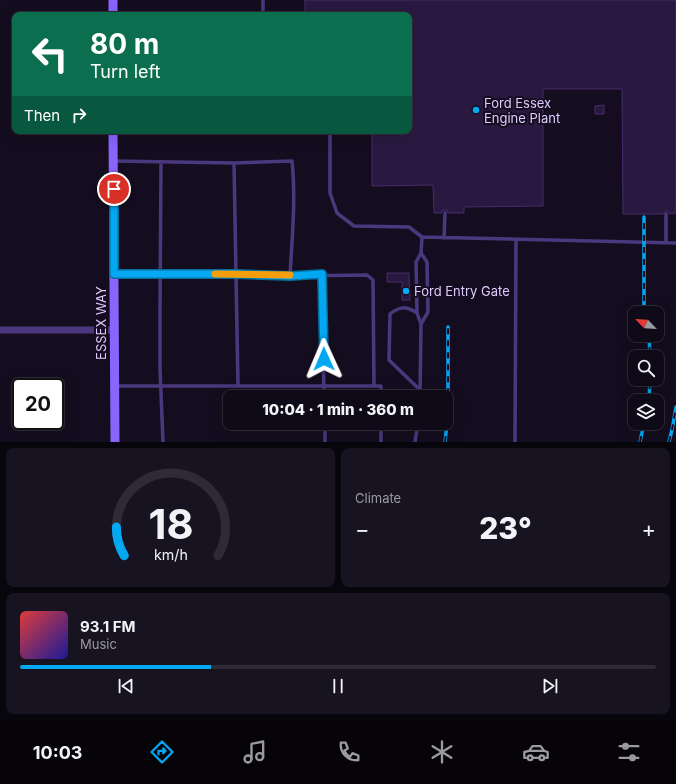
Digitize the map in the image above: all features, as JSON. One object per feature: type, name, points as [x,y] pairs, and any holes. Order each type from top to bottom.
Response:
[{"type":"street","points":[[112,0],[113,12]]},
{"type":"street","name":"ESSEX WAY","points":[[113,134],[115,442]]},
{"type":"street","points":[[0,330],[114,330]]},
{"type":"lane","points":[[263,0],[263,12]]},
{"type":"lane","points":[[330,134],[330,193],[337,213],[354,226],[408,227],[422,237],[676,243]]},
{"type":"lane","points":[[114,161],[234,163],[292,162],[293,230],[290,276]]},
{"type":"lane","points":[[161,162],[160,274],[163,442]]},
{"type":"lane","points":[[234,163],[238,386]]},
{"type":"lane","points":[[444,238],[445,213]]},
{"type":"lane","points":[[666,214],[666,242]]},
{"type":"lane","points":[[420,390],[421,324],[417,313],[416,262],[421,253],[422,237]]},
{"type":"lane","points":[[515,442],[516,239]]},
{"type":"lane","points":[[421,253],[427,262],[428,312],[421,324]]},
{"type":"lane","points":[[114,274],[236,274],[290,276],[367,274],[373,280],[374,386]]},
{"type":"lane","points":[[322,274],[324,390]]},
{"type":"lane","points":[[417,313],[403,308],[396,309],[390,314],[389,360],[420,390]]},
{"type":"lane","points":[[115,386],[380,386],[380,390]]},
{"type":"lane","points":[[325,430],[325,442]]},
{"type":"lane","points":[[380,430],[381,442]]},
{"type":"lane","points":[[415,442],[417,430]]},
{"type":"building","name":"Ford Essex Engine Plant","points":[[305,0],[676,0],[676,213],[669,214],[668,211],[666,211],[663,214],[623,214],[622,89],[543,89],[543,206],[464,207],[464,213],[448,213],[447,210],[445,210],[442,211],[442,213],[434,213],[433,185],[372,186],[372,134],[412,134],[412,12],[305,12]]},
{"type":"building","points":[[604,105],[604,114],[595,114],[595,106]]},
{"type":"building","name":"Ford Entry Gate","points":[[387,273],[409,273],[410,300],[402,300],[402,282],[387,282]]},
{"type":"railway","points":[[644,217],[644,306]]},
{"type":"railway","points":[[445,442],[448,414],[448,327]]},
{"type":"railway","points":[[649,342],[650,350]]},
{"type":"railway","points":[[649,394],[650,386]]},
{"type":"railway","points":[[669,442],[676,407]]},
{"type":"railway","points":[[640,442],[643,430]]},
{"type":"slow traffic","points":[[215,274],[290,275]]},
{"type":"place","name":"Ford Essex Engine Plant","points":[[476,110]]},
{"type":"place","name":"Ford Entry Gate","points":[[406,291]]},
{"type":"route","points":[[114,189],[114,274],[236,274],[290,276],[322,274],[324,359]]}]
